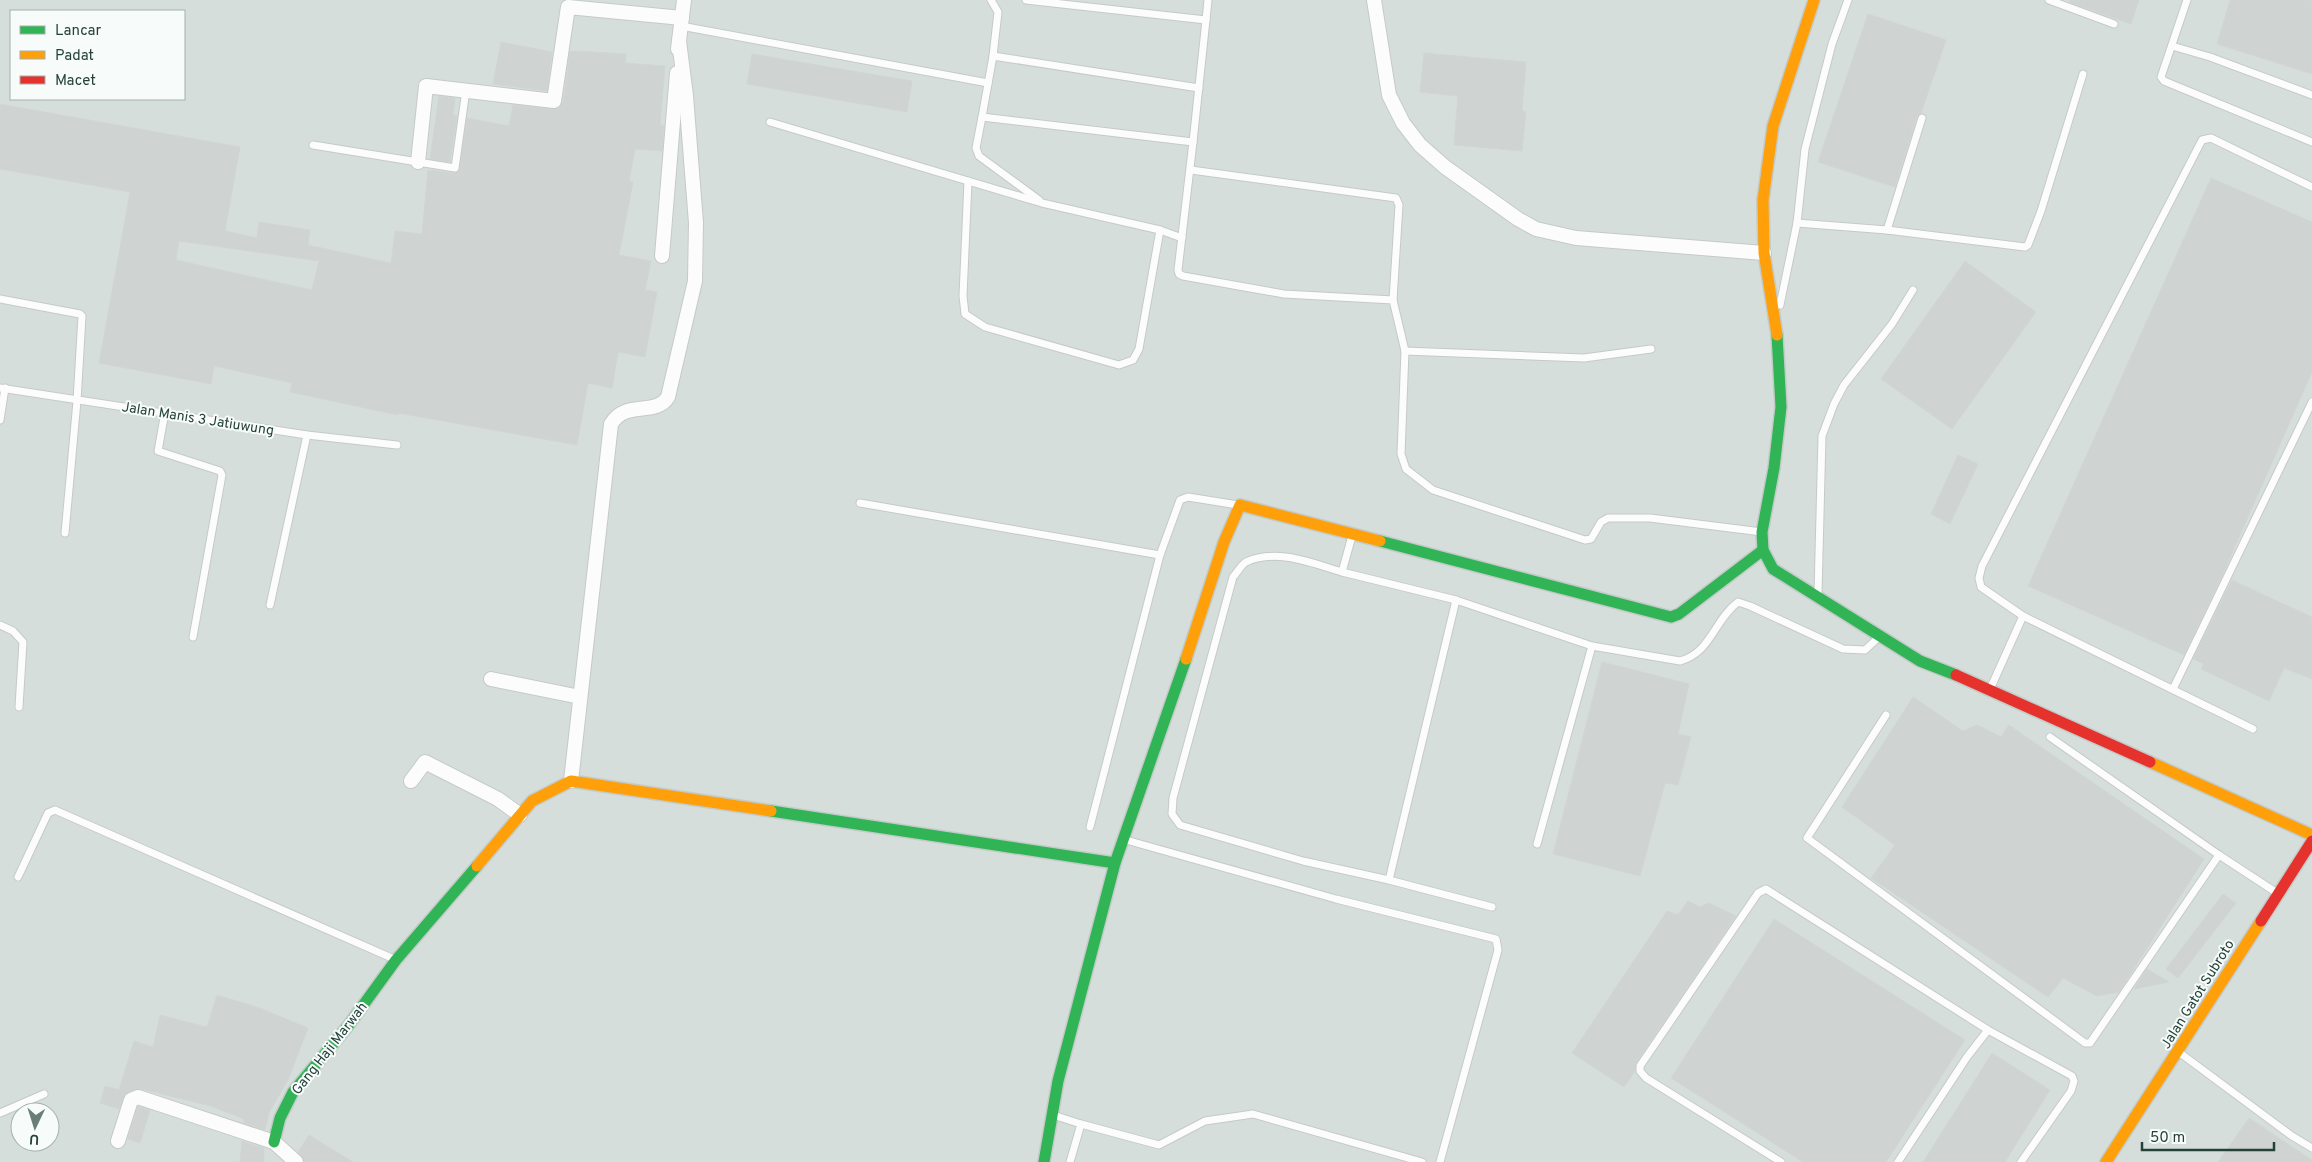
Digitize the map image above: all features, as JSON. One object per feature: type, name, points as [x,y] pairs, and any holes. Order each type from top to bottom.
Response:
[{"type":"main road","points":[[1814,0],[1773,126],[1763,200],[1764,253],[1776,324],[1781,407],[1774,468],[1762,532],[1764,550],[1773,569],[1818,599],[1920,661],[1990,689],[2312,835]]},
{"type":"main road","points":[[1044,1162],[1058,1081],[1115,863],[1165,724],[1224,542],[1240,506],[1266,510],[1352,536],[1671,617],[1679,614],[1764,550]]},
{"type":"main road","points":[[572,781],[1115,863]]},
{"type":"main road","name":"Gang Haji Marwah","points":[[274,1142],[280,1118],[293,1092],[348,1026],[396,960],[532,801],[550,790],[572,781]]},
{"type":"main road","name":"Jalan Gatot Subroto","points":[[2106,1162],[2312,840]]},
{"type":"street","points":[[662,256],[684,0]]},
{"type":"street","points":[[1374,0],[1389,95],[1403,123],[1420,145],[1444,167],[1518,219],[1536,229],[1576,238],[1764,253]]},
{"type":"street","points":[[418,162],[426,86],[466,89],[554,101],[568,7],[681,22]]},
{"type":"street","points":[[572,781],[611,424],[621,412],[661,405],[668,397],[695,281],[696,223],[686,96],[679,41]]},
{"type":"street","points":[[491,679],[580,697]]},
{"type":"street","points":[[411,781],[425,762],[498,799],[520,815]]},
{"type":"street","points":[[118,1141],[131,1100],[138,1097],[274,1142],[296,1162]]},
{"type":"lane","points":[[991,0],[998,12],[993,56],[976,148],[979,156],[1042,203]]},
{"type":"lane","points":[[1026,0],[1206,20]]},
{"type":"lane","points":[[1208,0],[1179,274],[1284,294],[1393,300]]},
{"type":"lane","points":[[1776,324],[1797,223],[1805,149],[1832,44],[1848,0]]},
{"type":"lane","points":[[2049,0],[2114,24]]},
{"type":"lane","points":[[2187,0],[2172,46],[2161,72],[2161,77],[2164,81],[2312,142]]},
{"type":"lane","points":[[681,22],[988,83]]},
{"type":"lane","points":[[2172,46],[2210,57],[2312,95]]},
{"type":"lane","points":[[993,56],[1199,88]]},
{"type":"lane","points":[[1797,223],[1888,230],[2025,247],[2028,245],[2041,211],[2083,74]]},
{"type":"lane","points":[[313,145],[455,168],[466,89]]},
{"type":"lane","points":[[982,116],[1194,142]]},
{"type":"lane","points":[[1888,230],[1922,118]]},
{"type":"lane","points":[[770,122],[1042,203],[1160,230],[1182,238]]},
{"type":"lane","points":[[2253,729],[2023,616],[1981,587],[1978,578],[1982,566],[2202,140],[2211,138],[2312,187]]},
{"type":"lane","points":[[1191,170],[1396,198],[1399,205],[1393,300],[1405,351],[1401,454],[1406,469],[1433,490],[1584,540],[1591,539],[1601,522],[1608,518],[1650,518],[1762,532]]},
{"type":"lane","points":[[968,181],[963,296],[965,314],[985,327],[1119,365],[1134,360],[1139,349],[1160,230]]},
{"type":"lane","points":[[1818,599],[1822,436],[1834,404],[1844,385],[1892,324],[1912,290]]},
{"type":"lane","points":[[0,299],[80,314],[82,316],[77,401],[65,533]]},
{"type":"lane","points":[[1405,351],[1584,358],[1651,349]]},
{"type":"lane","points":[[0,420],[3,388]]},
{"type":"lane","name":"Jalan Manis 3 Jatiuwung","points":[[3,388],[77,401],[166,412],[307,435],[397,445]]},
{"type":"lane","points":[[2173,689],[2312,402]]},
{"type":"lane","points":[[166,412],[158,450],[220,471],[222,475],[193,637]]},
{"type":"lane","points":[[270,605],[307,435]]},
{"type":"lane","points":[[1090,828],[1160,555],[1180,500],[1184,497],[1240,506]]},
{"type":"lane","points":[[860,503],[1160,555]]},
{"type":"lane","points":[[1342,572],[1352,536]]},
{"type":"lane","points":[[1492,906],[1303,861],[1180,825],[1172,814],[1173,798],[1233,577],[1244,563],[1266,557],[1295,558],[1342,572],[1456,600],[1592,646],[1680,661],[1694,657],[1710,639],[1728,609],[1738,602],[1843,650],[1864,650],[1879,637]]},
{"type":"lane","points":[[1388,880],[1456,600]]},
{"type":"lane","points":[[1990,689],[2023,616]]},
{"type":"lane","points":[[0,624],[13,631],[22,642],[20,707]]},
{"type":"lane","points":[[1537,844],[1592,646]]},
{"type":"lane","points":[[1886,714],[1806,838],[2085,1043],[2090,1042],[2219,856]]},
{"type":"lane","points":[[2050,737],[2219,856],[2278,894]]},
{"type":"lane","points":[[18,877],[48,812],[55,810],[396,960]]},
{"type":"lane","points":[[1123,839],[1336,898],[1496,939],[1498,950],[1440,1162]]},
{"type":"lane","points":[[1781,1162],[1646,1078],[1640,1071],[1640,1066],[1758,893],[1763,890],[1771,892],[1988,1030],[2072,1076],[2074,1081],[2071,1091],[2021,1162]]},
{"type":"lane","points":[[1898,1162],[1967,1057],[1988,1030]]},
{"type":"lane","points":[[2178,1052],[2292,1136],[2312,1148]]},
{"type":"lane","points":[[0,1113],[44,1094]]},
{"type":"lane","points":[[1052,1115],[1159,1146],[1205,1121],[1253,1114],[1422,1162]]},
{"type":"lane","points":[[1070,1162],[1081,1124]]},
{"type":"shaded area","points":[[0,0],[2312,0],[2312,1162],[0,1162]]},
{"type":"building","points":[[2070,0],[2139,0],[2131,24],[2069,2]]},
{"type":"building","points":[[2230,0],[2312,0],[2312,74],[2217,44]]},
{"type":"building","points":[[1868,14],[1946,40],[1921,113],[1917,116],[1895,187],[1818,162]]},
{"type":"building","points":[[501,42],[552,52],[547,91],[493,84]]},
{"type":"building","points":[[570,52],[626,54],[625,63],[665,66],[660,125],[664,125],[662,151],[635,149],[629,181],[633,182],[619,255],[651,261],[645,290],[657,292],[645,357],[618,352],[612,388],[588,383],[577,445],[398,413],[398,415],[290,392],[292,383],[214,366],[211,384],[99,363],[130,192],[0,169],[0,104],[240,147],[225,231],[257,238],[259,222],[310,230],[308,245],[391,263],[395,231],[422,234],[428,170],[454,173],[459,171],[467,118],[509,126],[513,105],[558,109],[563,102]],"holes":[[[179,241],[319,261],[312,290],[176,260]]]},
{"type":"building","points":[[1424,53],[1526,62],[1522,111],[1526,112],[1522,151],[1454,145],[1458,96],[1420,92]]},
{"type":"building","points":[[752,54],[912,81],[907,112],[747,84]]},
{"type":"building","points":[[439,96],[455,98],[453,115],[457,116],[450,162],[430,159]]},
{"type":"building","points":[[2211,178],[2312,222],[2312,372],[2222,576],[2184,655],[2028,586]]},
{"type":"building","points":[[1965,261],[2036,312],[1952,429],[1881,379]]},
{"type":"building","points":[[1958,455],[1978,464],[1950,524],[1931,514]]},
{"type":"building","points":[[2232,580],[2312,617],[2312,679],[2284,668],[2269,701],[2201,669],[2204,664],[2193,659]]},
{"type":"building","points":[[1602,662],[1689,684],[1678,734],[1691,737],[1678,785],[1665,783],[1640,876],[1553,854]]},
{"type":"building","points":[[1913,697],[1963,731],[1977,725],[2001,737],[2009,725],[2204,859],[2119,992],[2097,996],[2063,978],[2048,997],[1871,878],[1895,845],[1842,807]]},
{"type":"building","points":[[2223,894],[2236,903],[2178,978],[2166,969]]},
{"type":"building","points":[[1688,901],[1700,907],[1709,903],[1736,916],[1636,1063],[1635,1071],[1624,1087],[1572,1053],[1667,911],[1678,915]]},
{"type":"building","points":[[1774,919],[1965,1040],[1886,1162],[1803,1162],[1671,1078]]},
{"type":"building","points":[[2147,969],[2169,982],[2134,989]]},
{"type":"building","points":[[217,995],[260,1008],[308,1028],[288,1080],[269,1113],[265,1130],[244,1123],[244,1119],[211,1106],[141,1089],[125,1094],[119,1109],[100,1103],[105,1086],[119,1090],[134,1041],[153,1047],[160,1015],[207,1027]]},
{"type":"building","points":[[1992,1053],[2050,1090],[2005,1162],[1923,1162]]},
{"type":"building","points":[[138,1106],[150,1110],[140,1143],[128,1139]]},
{"type":"building","points":[[2249,1118],[2312,1160],[2312,1162],[2218,1162]]},
{"type":"building","points":[[309,1135],[353,1162],[305,1162],[298,1152]]},
{"type":"building","points":[[242,1141],[264,1148],[264,1162],[240,1162]]},
{"type":"traffic: fast","points":[[1777,335],[1781,407],[1774,468],[1762,532],[1763,550],[1773,569],[1920,661],[1956,675]]},
{"type":"traffic: fast","points":[[1380,541],[1671,617],[1679,614],[1763,550]]},
{"type":"traffic: fast","points":[[1044,1162],[1058,1081],[1115,863],[1186,659]]},
{"type":"traffic: fast","points":[[771,811],[1115,863]]},
{"type":"traffic: fast","points":[[274,1142],[280,1118],[293,1092],[348,1026],[396,960],[477,866]]},
{"type":"traffic: slow","points":[[1777,335],[1764,253],[1763,200],[1773,126],[1814,0]]},
{"type":"traffic: slow","points":[[1186,659],[1224,542],[1240,505],[1380,541]]},
{"type":"traffic: slow","points":[[2150,762],[2312,835]]},
{"type":"traffic: slow","points":[[477,866],[532,801],[571,781],[771,811]]},
{"type":"traffic: slow","points":[[2106,1162],[2261,921]]},
{"type":"traffic: jam","points":[[1956,675],[2150,762]]},
{"type":"traffic: jam","points":[[2261,921],[2312,841]]}]
